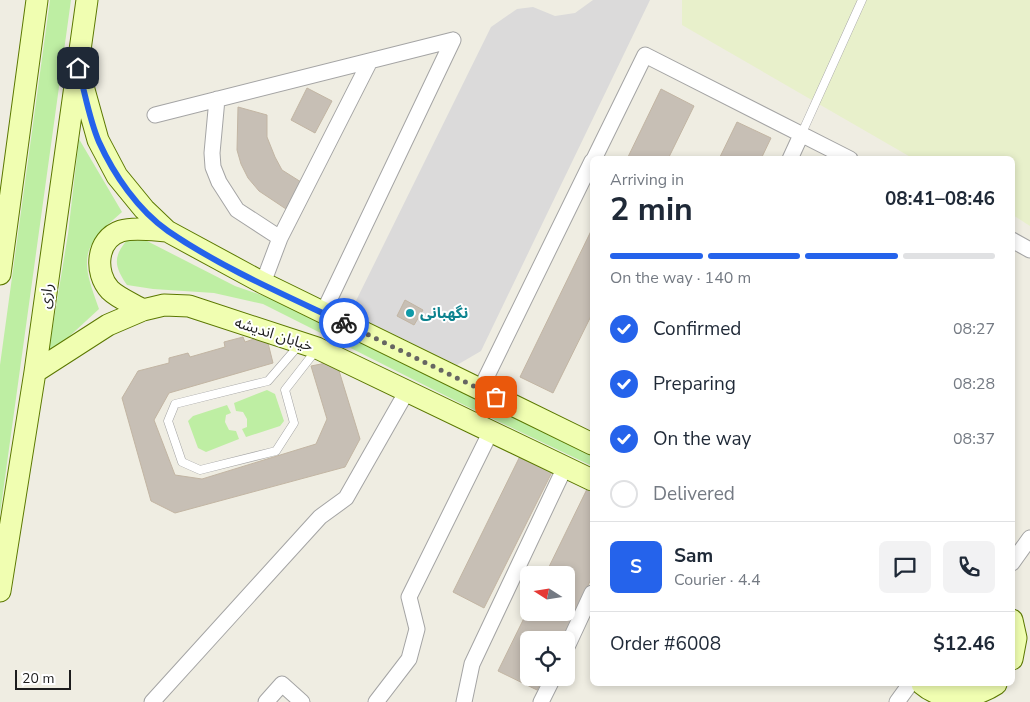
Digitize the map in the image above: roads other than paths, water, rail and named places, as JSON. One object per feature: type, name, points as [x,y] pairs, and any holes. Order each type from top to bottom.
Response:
[{"type":"street","points":[[0,274],[37,0]]},
{"type":"street","name":"رازی","points":[[0,591],[35,372],[87,0]]},
{"type":"street","points":[[155,115],[453,40],[323,313]]},
{"type":"street","points":[[595,156],[645,55],[844,156]]},
{"type":"street","points":[[263,283],[280,238],[370,61]]},
{"type":"street","points":[[78,68],[98,140],[117,176],[144,209],[167,231],[263,283],[590,443]]},
{"type":"street","points":[[217,99],[212,153],[213,167],[219,182],[237,210],[280,238]]},
{"type":"street","points":[[791,156],[801,135]]},
{"type":"street","points":[[480,390],[590,166]]},
{"type":"street","points":[[143,310],[109,290],[99,268],[100,252],[109,239],[120,231],[167,231]]},
{"type":"street","points":[[1015,242],[1030,250]]},
{"type":"street","name":"خیابان اندیشه","points":[[35,372],[108,325],[143,310],[164,305],[189,306],[309,345],[590,479]]},
{"type":"street","points":[[152,702],[320,518],[346,498],[407,391]]},
{"type":"street","points":[[376,702],[409,659],[417,629],[409,597],[491,431]]},
{"type":"street","points":[[464,702],[472,664],[565,466]]},
{"type":"street","points":[[1015,559],[1030,538]]},
{"type":"street","points":[[574,631],[590,597]]},
{"type":"street","points":[[1015,631],[1030,657]]},
{"type":"street","points":[[266,702],[282,684],[302,702]]},
{"type":"street","points":[[541,702],[549,686]]},
{"type":"street","points":[[897,702],[909,686]]},
{"type":"street","points":[[925,686],[938,694],[952,697],[992,693]]},
{"type":"lane","points":[[801,135],[862,0]]},
{"type":"lane","points":[[309,345],[285,390],[294,423],[276,450],[200,470],[182,462],[168,421],[175,404],[268,381],[309,345]]},
{"type":"place","name":"نگهبانی","points":[[410,313]]}]
